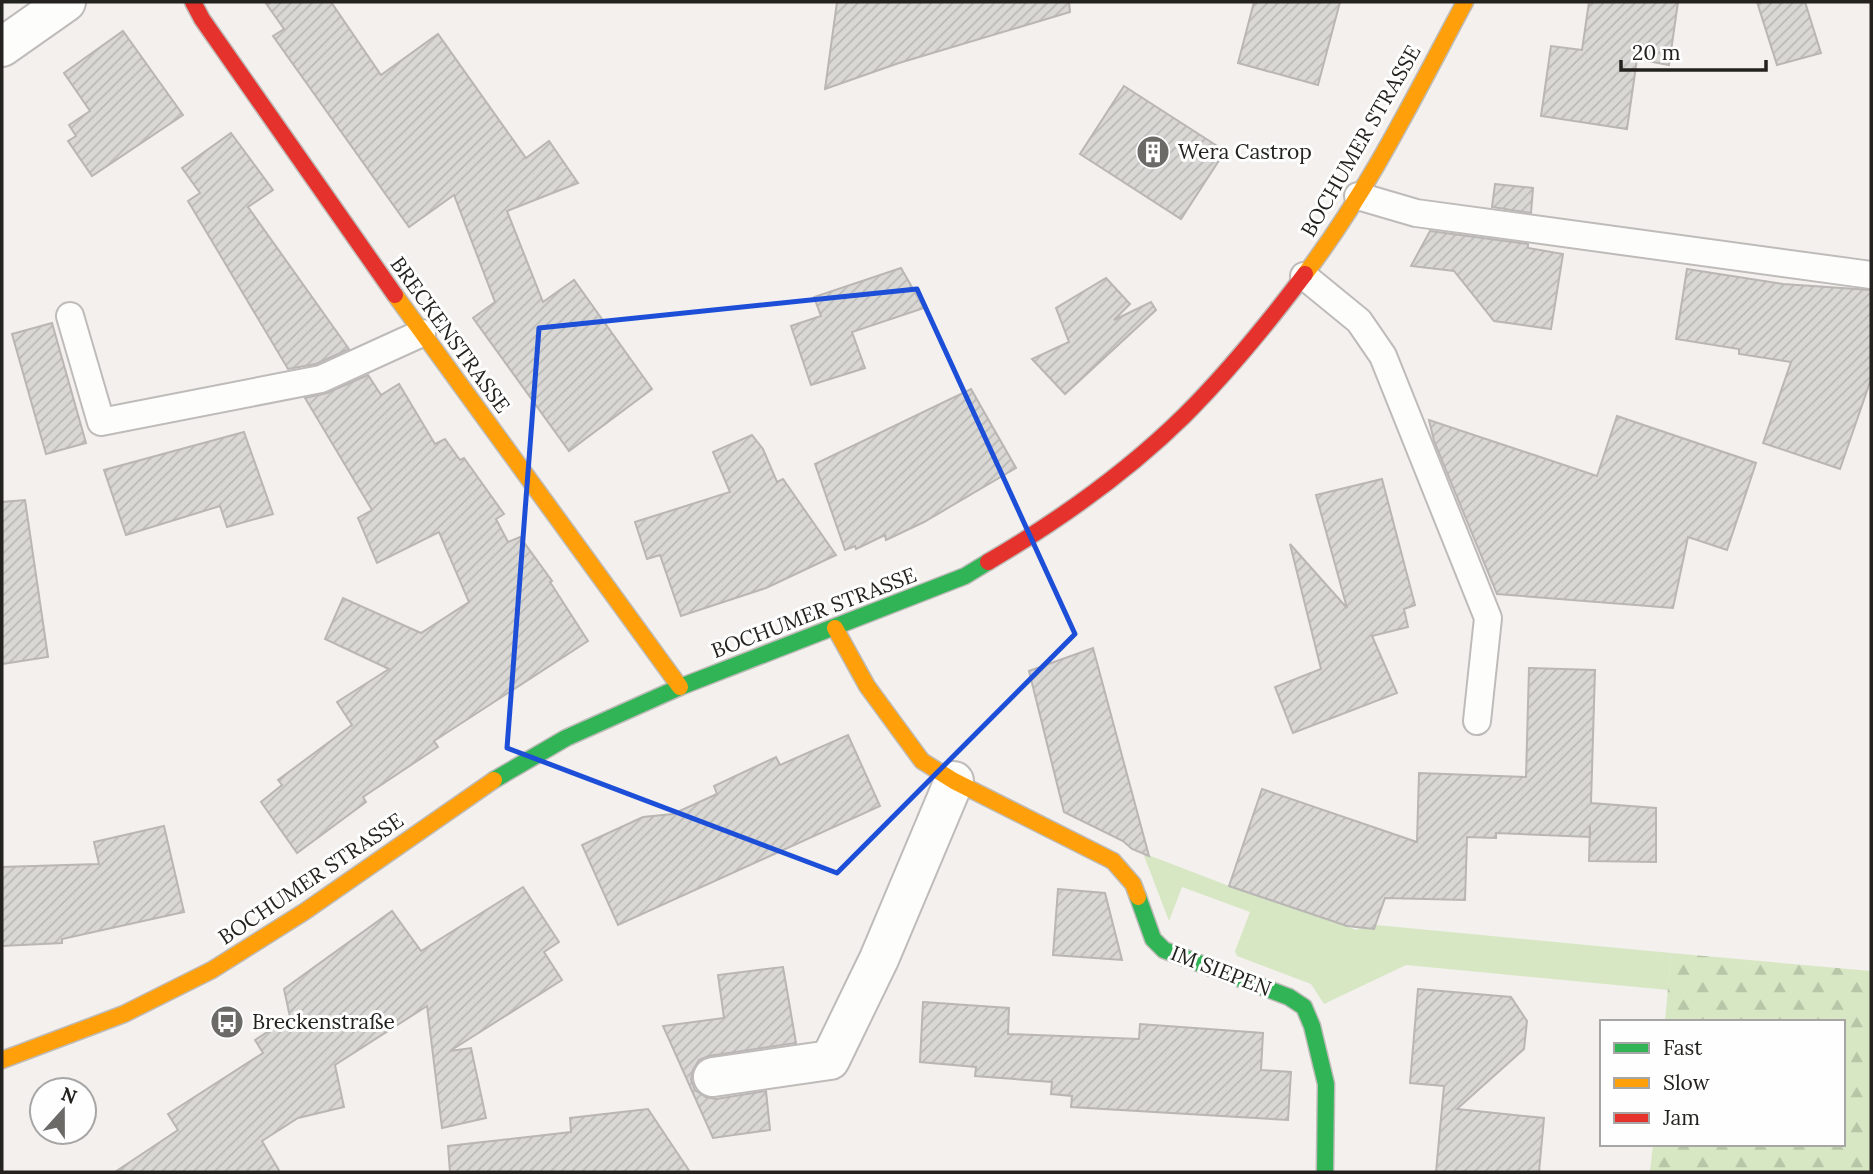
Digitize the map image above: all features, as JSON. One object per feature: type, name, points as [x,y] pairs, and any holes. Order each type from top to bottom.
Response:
[{"type":"main road","name":"BRECKENSTRASSE","points":[[193,2],[202,19],[422,333],[680,687]]},
{"type":"main road","name":"BOCHUMER STRASSE","points":[[2,1060],[124,1014],[212,971],[304,912],[487,784],[566,738],[680,687],[965,576],[1094,492],[1139,457],[1184,416],[1266,325],[1304,276],[1358,197],[1465,2]]},
{"type":"main road","name":"IM SIEPEN","points":[[835,628],[867,686],[922,761],[954,781],[1113,861],[1133,884],[1153,939],[1164,950],[1289,997],[1304,1007],[1312,1026],[1326,1084],[1325,1172]]},
{"type":"street","points":[[2,47],[66,2]]},
{"type":"street","points":[[713,1077],[830,1060],[879,959],[954,781]]},
{"type":"lane","points":[[1358,197],[1416,213],[1871,275]]},
{"type":"lane","points":[[1304,276],[1359,321],[1383,356],[1488,618],[1477,721]]},
{"type":"lane","points":[[70,316],[101,422],[321,379],[422,333]]},
{"type":"highlighted area","points":[[917,289],[1075,634],[837,873],[507,748],[539,328]]},
{"type":"green space","points":[[1143,853],[1357,930],[1374,929],[1376,925],[1671,953],[1668,990],[1406,965],[1324,1004],[1311,984],[1237,956],[1235,951],[1250,912],[1182,887],[1169,921]]},
{"type":"green space","points":[[1671,953],[1871,971],[1871,1172],[1650,1172],[1653,1146],[1845,1146],[1845,1020],[1665,1020]]},
{"type":"building","points":[[265,2],[331,2],[381,75],[438,34],[526,158],[549,141],[578,183],[507,211],[543,302],[574,280],[652,389],[569,451],[473,318],[495,302],[454,195],[409,227],[273,36],[284,29]]},
{"type":"building","points":[[837,2],[1069,2],[1070,12],[899,63],[825,89]]},
{"type":"building","points":[[1254,2],[1340,2],[1318,85],[1238,63]]},
{"type":"building","points":[[1589,2],[1678,2],[1669,65],[1637,59],[1627,129],[1541,116],[1551,46],[1582,50]]},
{"type":"building","points":[[1757,2],[1805,2],[1821,53],[1777,65]]},
{"type":"building","points":[[123,31],[183,115],[92,176],[68,141],[76,136],[69,125],[90,111],[64,73]]},
{"type":"building","name":"Wera Castrop","points":[[1124,86],[1225,151],[1181,219],[1080,154]]},
{"type":"building","points":[[231,133],[273,190],[248,207],[349,349],[316,364],[288,369],[188,201],[200,193],[182,168]]},
{"type":"building","points":[[1495,184],[1533,188],[1531,213],[1492,207]]},
{"type":"building","points":[[1430,231],[1528,244],[1528,248],[1563,254],[1551,329],[1494,321],[1454,271],[1411,266]]},
{"type":"building","points":[[901,268],[924,308],[852,332],[865,368],[811,385],[791,326],[821,316],[814,297]]},
{"type":"building","points":[[1687,269],[1783,284],[1871,290],[1871,379],[1840,469],[1763,443],[1791,362],[1739,354],[1739,349],[1676,339]]},
{"type":"building","points":[[1106,278],[1130,304],[1114,320],[1151,302],[1156,310],[1065,394],[1032,359],[1069,342],[1056,308]]},
{"type":"building","points":[[52,323],[86,443],[46,454],[12,334]]},
{"type":"building","points":[[368,375],[381,395],[399,384],[435,444],[445,439],[460,460],[464,458],[504,514],[496,519],[508,542],[520,537],[552,581],[550,582],[588,641],[434,741],[438,747],[363,797],[366,802],[297,853],[261,802],[282,785],[278,780],[352,725],[337,702],[389,669],[325,639],[343,598],[421,633],[469,602],[439,532],[377,563],[358,518],[372,510],[305,398],[327,393]]},
{"type":"building","points":[[971,389],[1016,468],[924,522],[886,540],[885,535],[856,549],[855,546],[845,550],[815,464]]},
{"type":"building","points":[[1617,416],[1756,463],[1727,550],[1688,537],[1673,608],[1497,594],[1434,441],[1429,420],[1597,476]]},
{"type":"building","points":[[244,432],[273,514],[227,527],[220,506],[126,535],[104,470]]},
{"type":"building","points":[[752,435],[763,449],[777,482],[783,479],[836,555],[766,588],[681,616],[660,555],[647,559],[635,522],[730,492],[713,452]]},
{"type":"building","points":[[1382,479],[1415,605],[1404,609],[1408,627],[1372,636],[1397,693],[1293,733],[1275,687],[1321,669],[1290,544],[1347,608],[1316,495]]},
{"type":"building","points":[[25,500],[48,657],[2,664],[2,502]]},
{"type":"building","points":[[1093,648],[1149,856],[1064,812],[1029,671]]},
{"type":"building","points":[[1529,668],[1595,670],[1591,803],[1656,808],[1656,862],[1589,861],[1590,837],[1496,833],[1496,838],[1467,837],[1465,900],[1385,898],[1374,929],[1347,926],[1229,886],[1262,789],[1417,842],[1419,773],[1526,777]]},
{"type":"building","points":[[848,735],[880,806],[618,925],[582,845],[643,817],[673,814],[717,794],[714,786],[776,757],[780,765]]},
{"type":"building","points":[[164,826],[184,912],[62,939],[62,943],[2,946],[2,867],[99,864],[94,842]]},
{"type":"building","points":[[523,887],[559,942],[544,952],[562,980],[450,1051],[471,1048],[486,1118],[442,1128],[427,1006],[335,1065],[344,1107],[298,1118],[262,1141],[280,1172],[115,1172],[178,1130],[168,1114],[263,1053],[255,1040],[290,1017],[284,989],[392,911],[421,951]]},
{"type":"building","points":[[1058,889],[1105,893],[1122,960],[1053,955]]},
{"type":"building","points":[[783,967],[796,1043],[709,1056],[699,1060],[691,1079],[695,1090],[706,1097],[716,1099],[766,1091],[770,1130],[713,1138],[663,1026],[724,1018],[718,975]]},
{"type":"building","points":[[1418,989],[1511,997],[1527,1021],[1524,1049],[1457,1109],[1544,1118],[1539,1172],[1436,1172],[1444,1086],[1410,1083]]},
{"type":"building","points":[[923,1002],[1009,1008],[1008,1034],[1139,1039],[1140,1024],[1263,1033],[1261,1070],[1291,1072],[1288,1120],[1071,1107],[1072,1096],[1051,1094],[1052,1082],[975,1076],[976,1067],[920,1062]]},
{"type":"building","points":[[648,1109],[690,1172],[450,1172],[448,1146],[571,1132],[570,1118]]},
{"type":"traffic: fast","points":[[494,780],[566,738],[680,687],[965,576],[988,562]]},
{"type":"traffic: fast","points":[[1138,897],[1153,939],[1164,950],[1289,997],[1304,1007],[1312,1026],[1326,1084],[1325,1172]]},
{"type":"traffic: slow","points":[[1305,274],[1371,176],[1465,2]]},
{"type":"traffic: slow","points":[[395,295],[680,687]]},
{"type":"traffic: slow","points":[[835,628],[867,686],[922,761],[954,781],[1113,861],[1133,884],[1138,897]]},
{"type":"traffic: slow","points":[[2,1060],[124,1014],[212,970],[304,912],[494,780]]},
{"type":"traffic: jam","points":[[193,2],[202,19],[395,295]]},
{"type":"traffic: jam","points":[[988,562],[1090,495],[1162,437],[1232,365],[1305,274]]},
{"type":"place","name":"Wera Castrop","points":[[1153,152]]},
{"type":"place","name":"Breckenstraße","points":[[227,1022]]}]
